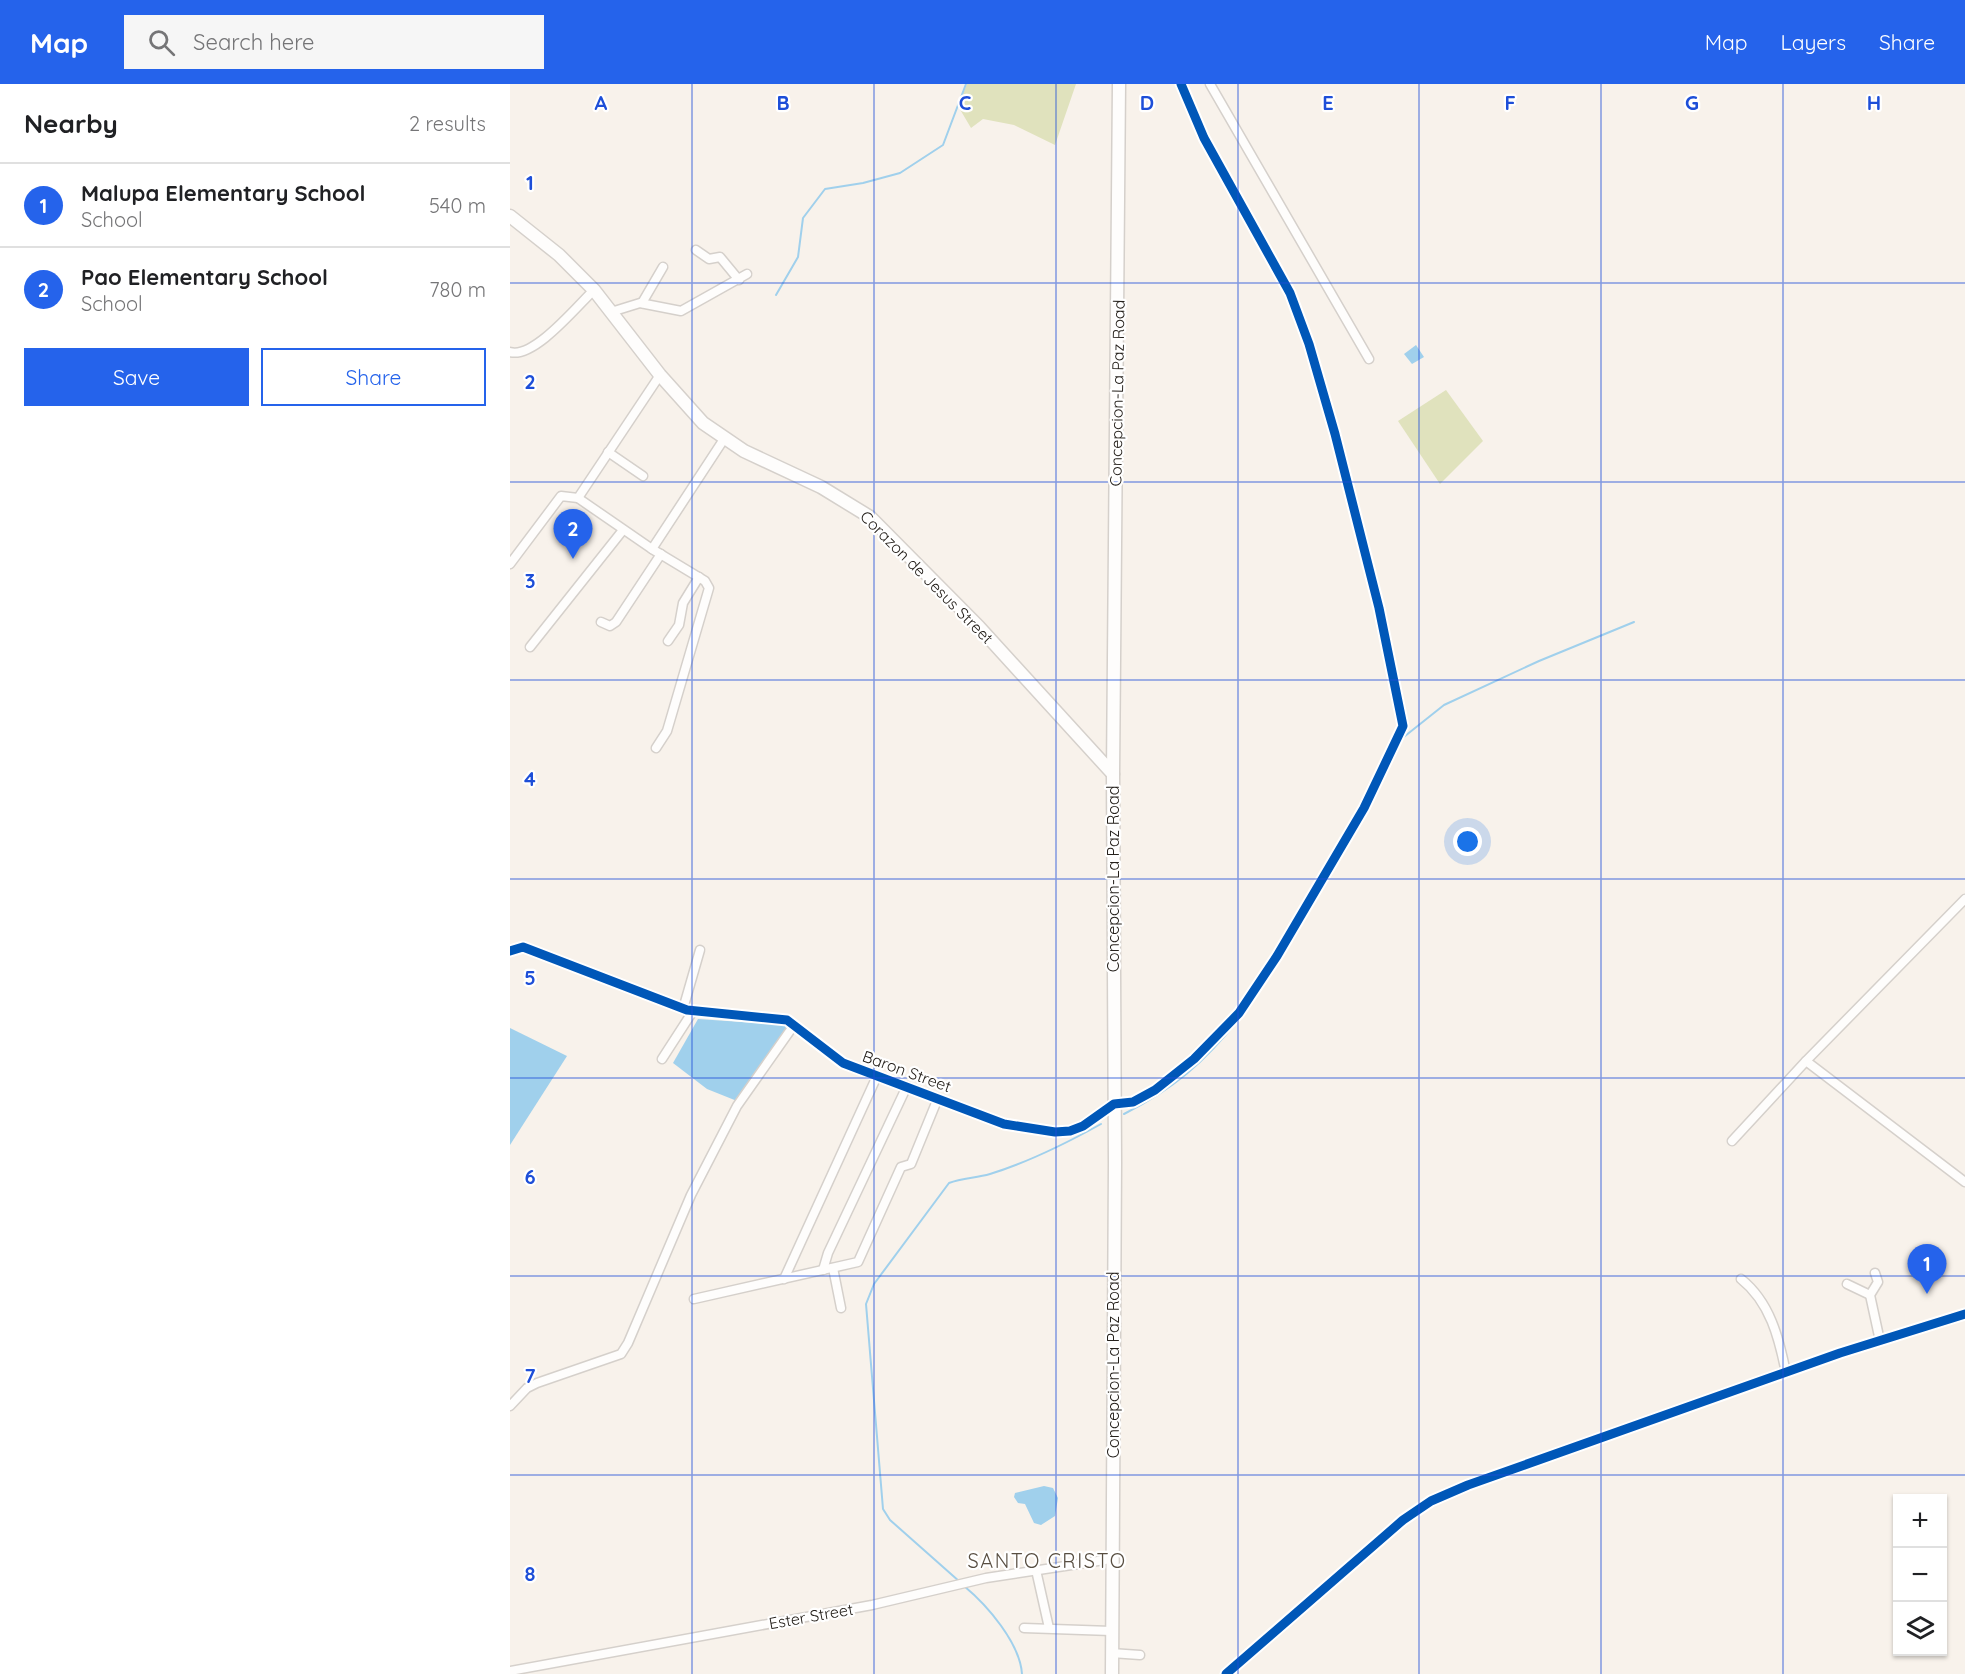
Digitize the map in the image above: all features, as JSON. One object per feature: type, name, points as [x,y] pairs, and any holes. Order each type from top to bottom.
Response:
[{"type":"main road","name":"Concepcion-La Paz Road","points":[[1112,1674],[1113,774],[1119,84]]},
{"type":"main road","name":"Corazon de Jesus Street","points":[[510,216],[559,255],[594,290],[660,375],[703,423],[724,439],[838,496],[870,517],[979,627],[1113,774]]},
{"type":"street","points":[[1114,1104],[1132,1102],[1155,1090],[1194,1059],[1239,1013],[1277,956],[1364,808],[1403,726],[1373,584],[1335,434],[1309,344],[1290,293],[1204,138],[1181,84]]},
{"type":"street","points":[[1210,84],[1369,359]]},
{"type":"street","points":[[696,250],[709,259],[720,258],[739,280]]},
{"type":"street","points":[[642,303],[663,267]]},
{"type":"street","points":[[611,312],[642,303],[681,311],[747,274]]},
{"type":"street","points":[[510,352],[520,353],[533,348],[594,290]]},
{"type":"street","points":[[578,498],[660,375]]},
{"type":"street","points":[[652,549],[724,439]]},
{"type":"street","points":[[609,452],[643,476]]},
{"type":"street","points":[[510,564],[561,496],[578,498],[652,549],[708,583],[709,594],[667,731],[656,748]]},
{"type":"street","points":[[530,648],[623,530]]},
{"type":"street","points":[[601,622],[613,625],[661,554]]},
{"type":"street","points":[[668,641],[679,625],[683,603],[699,577]]},
{"type":"street","points":[[1732,1141],[1806,1061],[1965,899]]},
{"type":"street","name":"Baron Street","points":[[510,951],[523,947],[683,1009],[780,1018],[794,1025],[836,1060],[1004,1124],[1055,1132],[1070,1131],[1083,1126],[1114,1104]]},
{"type":"street","points":[[683,1009],[700,950]]},
{"type":"street","points":[[662,1059],[693,1011]]},
{"type":"street","points":[[510,1406],[528,1388],[537,1383],[621,1354],[628,1344],[691,1195],[737,1106],[794,1025]]},
{"type":"street","points":[[1806,1061],[1965,1182]]},
{"type":"street","points":[[784,1279],[877,1076]]},
{"type":"street","points":[[823,1270],[828,1253],[907,1086]]},
{"type":"street","points":[[694,1299],[858,1262],[902,1167],[911,1164],[938,1098]]},
{"type":"street","points":[[833,1268],[841,1308]]},
{"type":"street","points":[[1875,1273],[1878,1282],[1870,1295],[1880,1341]]},
{"type":"street","points":[[1741,1279],[1766,1306],[1780,1345],[1786,1373]]},
{"type":"street","points":[[1847,1284],[1870,1295]]},
{"type":"street","points":[[1226,1674],[1397,1525],[1431,1501],[1468,1485],[1786,1373],[1965,1314]]},
{"type":"street","name":"Ester Street","points":[[510,1671],[872,1605],[1036,1569],[1111,1559]]},
{"type":"street","points":[[1036,1569],[1049,1628]]},
{"type":"street","points":[[1024,1628],[1111,1630]]},
{"type":"street","points":[[1111,1653],[1140,1655]]},
{"type":"green space","points":[[967,84],[1076,84],[1055,145],[1014,125],[983,119],[971,128],[958,106]]},
{"type":"green space","points":[[1446,390],[1483,441],[1440,484],[1398,421]]},
{"type":"water","points":[[1416,345],[1424,357],[1412,364],[1404,354]]},
{"type":"water","points":[[698,1019],[788,1025],[737,1101],[707,1089],[673,1063]]},
{"type":"water","points":[[510,1028],[567,1056],[510,1145]]},
{"type":"water","points":[[1044,1486],[1053,1488],[1058,1498],[1055,1516],[1041,1525],[1034,1523],[1025,1504],[1018,1503],[1014,1497],[1015,1493]]},
{"type":"waterway","points":[[776,295],[798,257],[803,218],[825,189],[863,183],[900,173],[943,145],[966,84]]},
{"type":"waterway","points":[[1400,740],[1444,705],[1539,661],[1634,622]]},
{"type":"waterway","points":[[1299,927],[1317,896]]},
{"type":"waterway","points":[[1245,1011],[1271,973]]},
{"type":"waterway","points":[[1124,1114],[1158,1095],[1187,1074],[1238,1020]]},
{"type":"waterway","points":[[960,1582],[890,1520],[883,1509],[866,1304],[874,1284],[949,1183],[990,1174],[1019,1164],[1101,1124]]},
{"type":"waterway","points":[[964,1586],[992,1614],[1009,1638],[1020,1662],[1022,1674]]},
{"type":"cycle path","points":[[510,951],[523,947],[687,1010],[787,1020],[843,1063],[1004,1124],[1055,1132],[1070,1131],[1083,1126],[1114,1104],[1133,1102],[1155,1090],[1194,1059],[1239,1013],[1277,956],[1364,808],[1403,726],[1379,608],[1335,434],[1309,344],[1290,293],[1204,138],[1181,84]]},
{"type":"cycle path","points":[[1226,1674],[1403,1520],[1431,1501],[1468,1485],[1840,1353],[1965,1314]]},
{"type":"place","name":"Pao Elementary School","points":[[573,559]]},
{"type":"place","name":"Malupa Elementary School","points":[[1927,1294]]},
{"type":"district","name":"SANTO CRISTO","points":[[1047,1561]]}]
